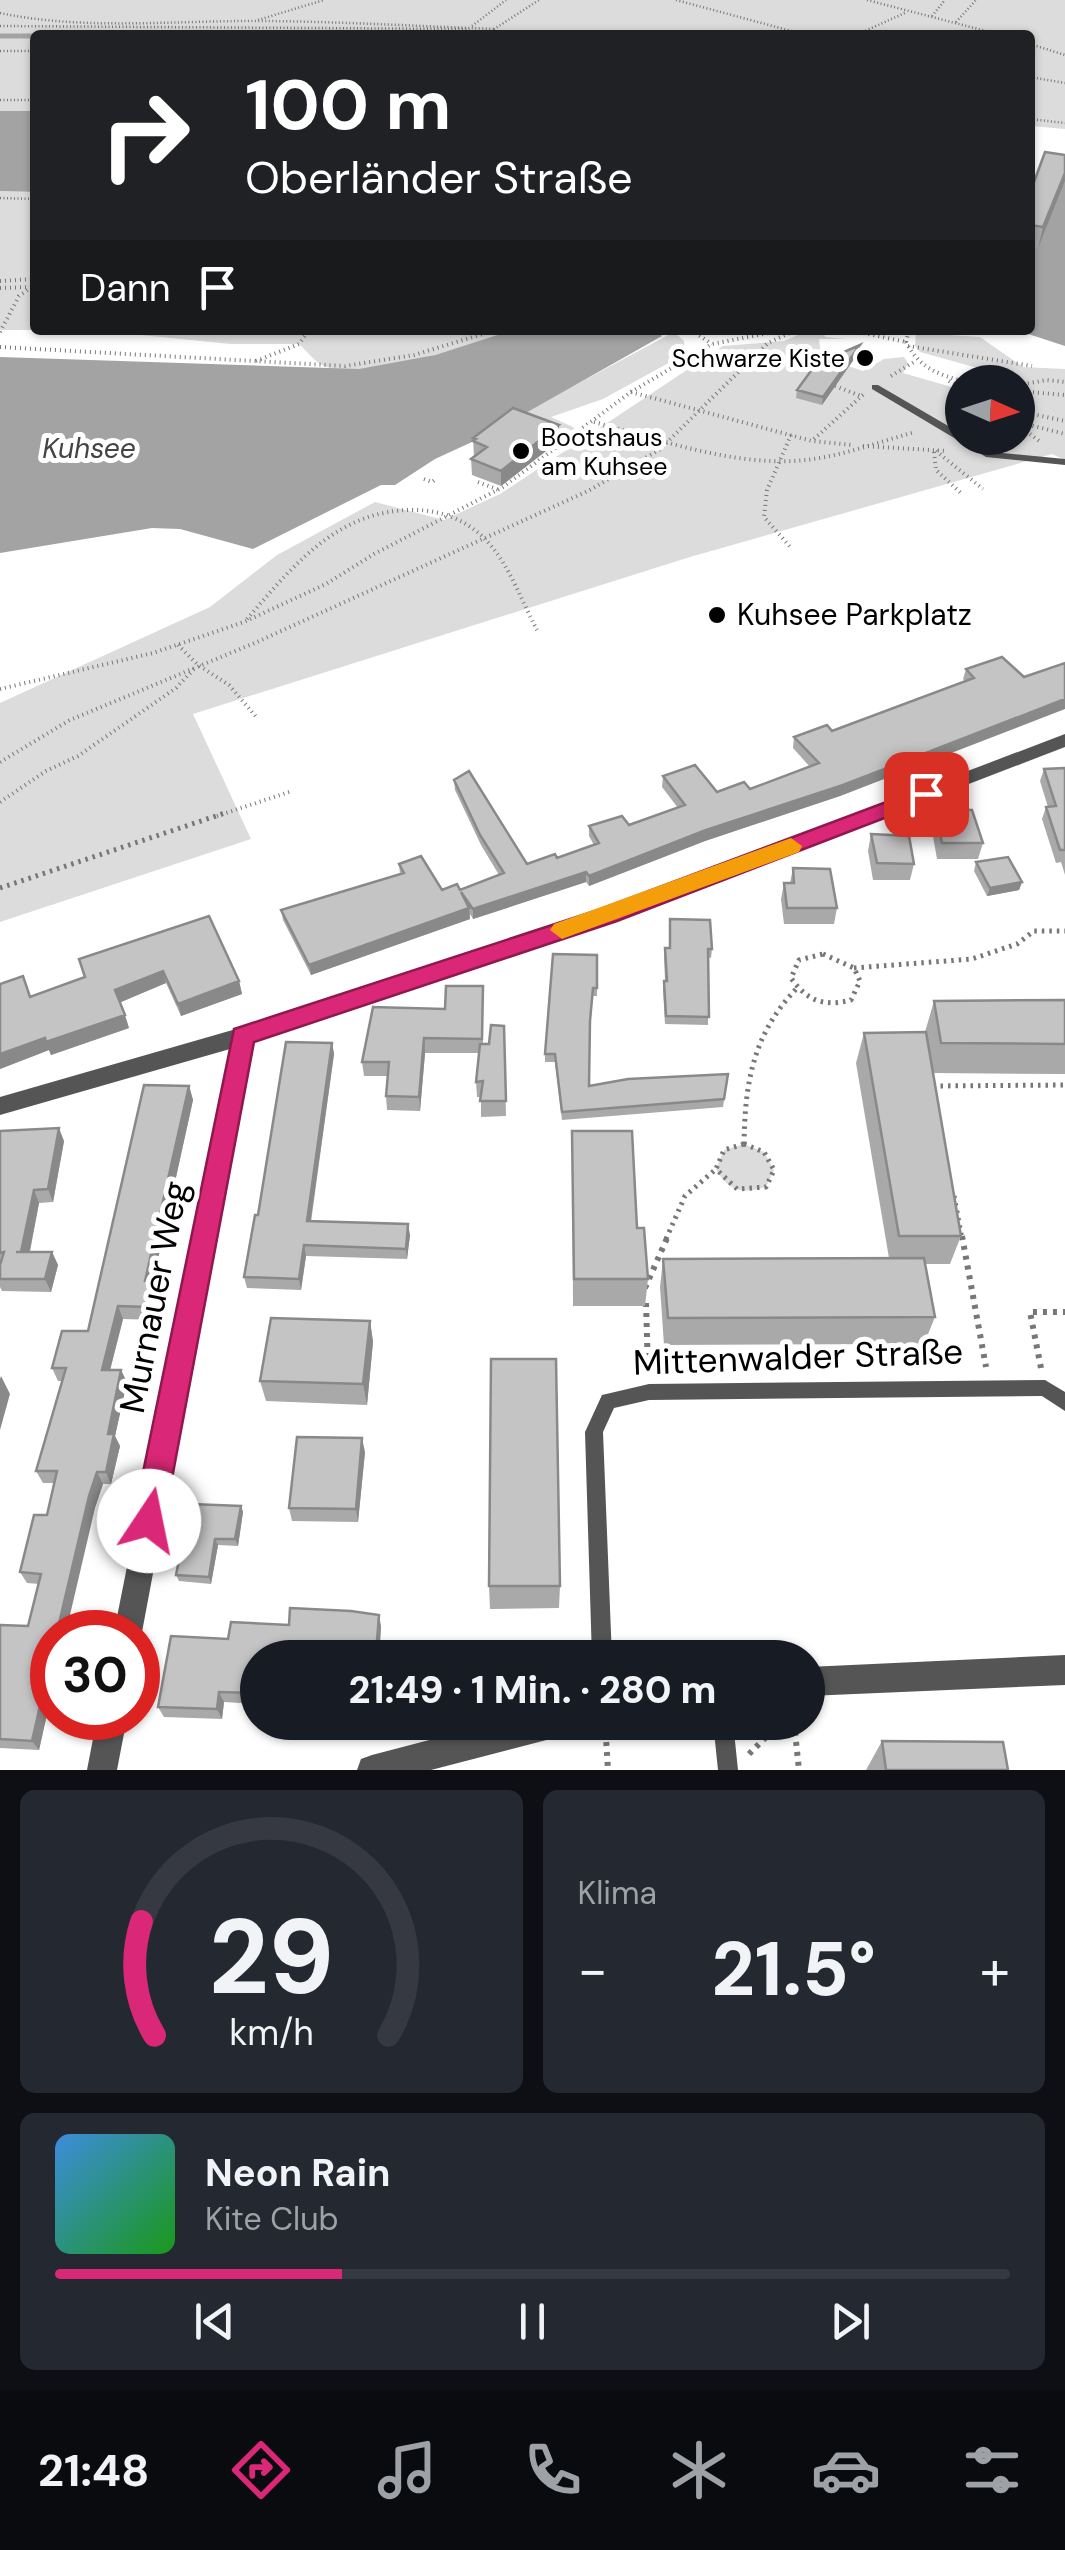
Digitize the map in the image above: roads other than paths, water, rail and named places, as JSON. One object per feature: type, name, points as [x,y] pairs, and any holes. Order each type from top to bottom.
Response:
[{"type":"street","points":[[0,1106],[243,1036],[670,893],[1065,740]]},
{"type":"street","name":"Murnauer Weg","points":[[132,1610],[243,1036]]},
{"type":"street","points":[[825,1681],[1065,1670]]},
{"type":"street","points":[[102,1770],[108,1740]]},
{"type":"street","points":[[372,1770],[488,1740]]},
{"type":"lane","points":[[875,386],[990,455],[1065,462]]},
{"type":"lane","name":"Mittenwalder Straße","points":[[601,1640],[594,1432],[608,1401],[649,1392],[1045,1388],[1065,1402]]},
{"type":"lane","points":[[729,1740],[736,1764]]},
{"type":"water","points":[[0,111],[30,111],[30,192],[0,191]]},
{"type":"water","points":[[1065,176],[1065,346],[1031,335],[1035,335],[1038,247]]},
{"type":"water","name":"Kuhsee","points":[[497,335],[662,336],[485,436],[435,459],[395,485],[381,485],[253,549],[180,529],[152,528],[0,553],[0,357],[359,369],[435,355]]},
{"type":"waterway","points":[[0,36],[30,36]]},
{"type":"place","name":"Schwarze Kiste","points":[[865,358]]},
{"type":"place","name":"Bootshaus am Kuhsee","points":[[521,451]]},
{"type":"place","name":"Kuhsee Parkplatz","points":[[717,615]]}]
